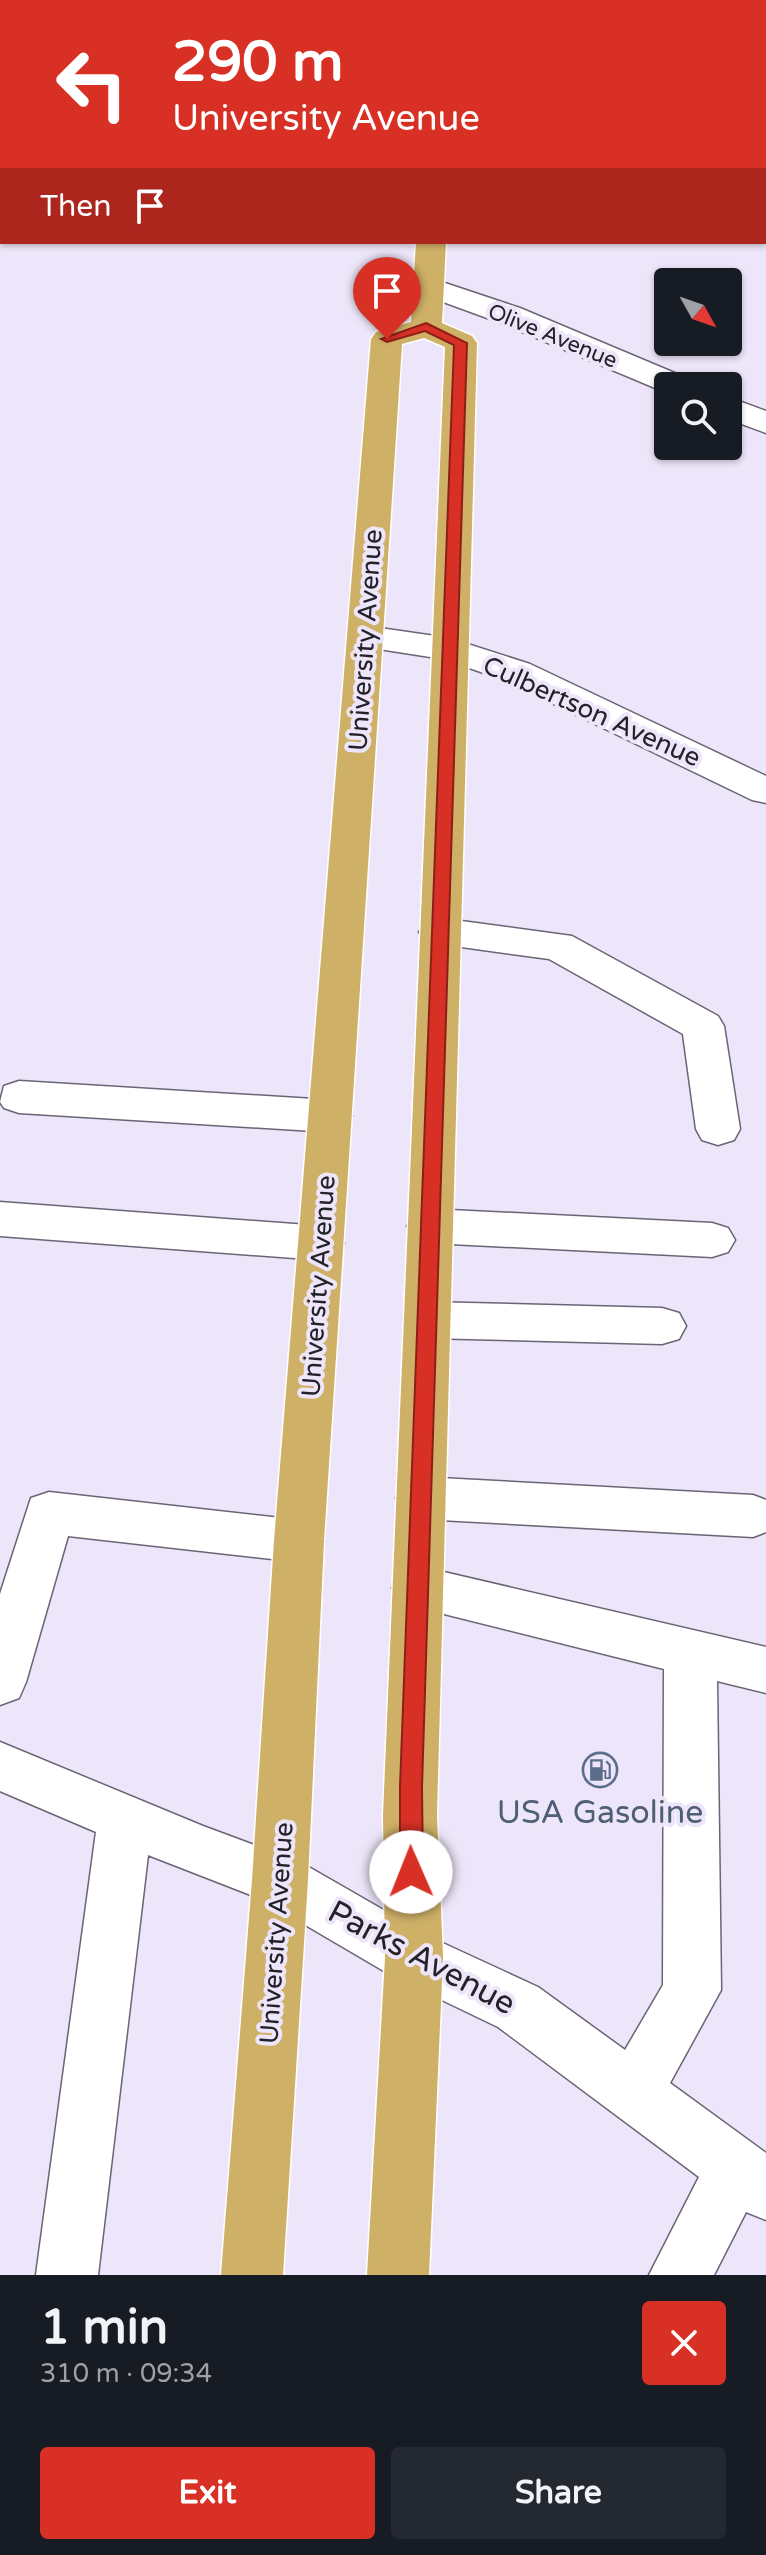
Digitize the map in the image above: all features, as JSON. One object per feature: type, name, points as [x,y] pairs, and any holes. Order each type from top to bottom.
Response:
[{"type":"main road","points":[[398,2275],[406,2063],[414,1958],[410,1815],[461,343],[427,307],[431,244]]},
{"type":"main road","name":"University Avenue","points":[[252,2275],[280,1880],[299,1541],[387,339],[427,307]]},
{"type":"street","name":"Olive Avenue","points":[[427,307],[509,315],[654,376]]},
{"type":"street","points":[[742,413],[766,423]]},
{"type":"street","name":"Culbertson Avenue","points":[[366,637],[449,649],[517,672],[766,791]]},
{"type":"street","points":[[439,932],[558,946],[703,1026],[718,1129]]},
{"type":"street","points":[[19,1097],[330,1116]]},
{"type":"street","points":[[0,1219],[321,1243]]},
{"type":"street","points":[[430,1226],[712,1240]]},
{"type":"street","points":[[427,1320],[662,1326]]},
{"type":"street","points":[[421,1498],[753,1516]]},
{"type":"street","points":[[0,1682],[49,1513],[299,1541]]},
{"type":"street","points":[[418,1588],[766,1670]]},
{"type":"street","points":[[634,2090],[692,1990],[690,1652]]},
{"type":"street","name":"Parks Avenue","points":[[0,1766],[280,1880],[414,1958],[518,2007],[757,2179]]},
{"type":"street","points":[[67,2275],[125,1818]]},
{"type":"street","points":[[680,2275],[757,2179]]},
{"type":"place","name":"USA Gasoline","points":[[600,1770]]},
{"type":"route","points":[[387,339],[426,327],[461,343],[410,1815],[411,1872]]}]
